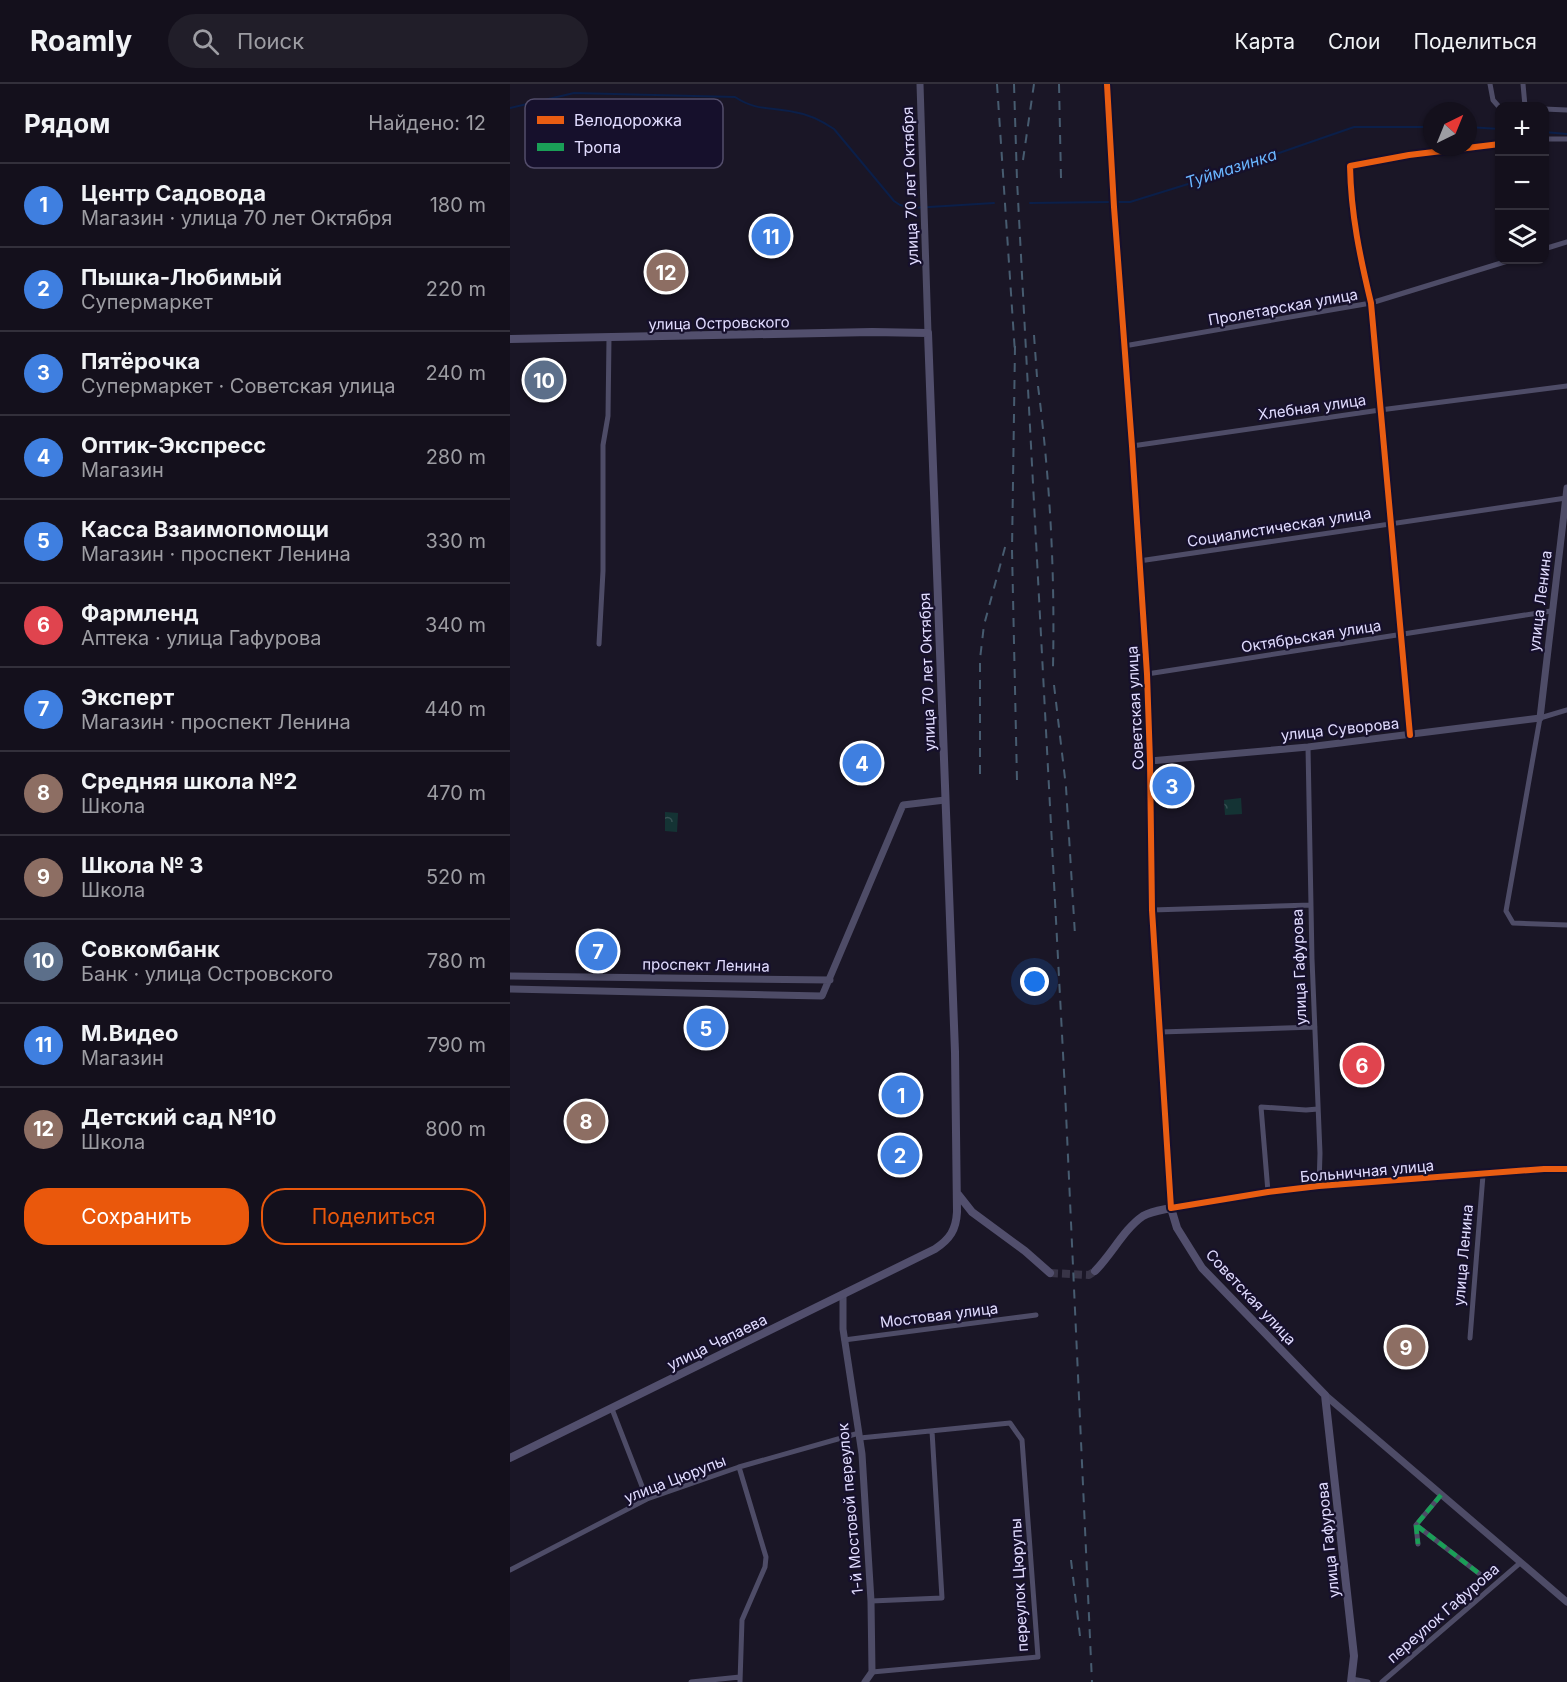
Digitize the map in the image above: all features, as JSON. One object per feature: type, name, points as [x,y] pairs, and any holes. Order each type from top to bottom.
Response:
[{"type":"main road","name":"улица Островского","points":[[510,339],[872,332],[928,333]]},
{"type":"main road","name":"улица 70 лет Октября","points":[[928,333],[955,1052],[957,1193],[954,1230],[947,1241],[935,1249]]},
{"type":"main road","points":[[957,1193],[972,1212],[1025,1251],[1050,1273]]},
{"type":"main road","points":[[1095,1271],[1143,1216],[1171,1208]]},
{"type":"main road","name":"Советская улица","points":[[1171,1208],[1177,1228],[1202,1268],[1325,1395]]},
{"type":"main road","name":"улица Чапаева","points":[[510,1458],[935,1249]]},
{"type":"main road","name":"улица Гафурова","points":[[1325,1395],[1354,1656],[1352,1680]]},
{"type":"street","name":"улица 70 лет Октября","points":[[920,84],[928,333]]},
{"type":"street","name":"Советская улица","points":[[1107,84],[1147,674],[1152,910],[1171,1208]]},
{"type":"street","points":[[1490,84],[1495,102]]},
{"type":"street","points":[[1522,84],[1524,102]]},
{"type":"street","points":[[1549,109],[1567,110]]},
{"type":"street","points":[[1549,139],[1567,139]]},
{"type":"street","points":[[1410,735],[1371,303],[1357,244],[1351,204],[1350,166],[1409,155],[1495,145]]},
{"type":"street","points":[[1549,248],[1567,242]]},
{"type":"street","name":"Пролетарская улица","points":[[1124,346],[1371,303],[1498,264]]},
{"type":"street","points":[[599,644],[603,571],[603,445],[608,416],[609,338]]},
{"type":"street","name":"Хлебная улица","points":[[1132,446],[1567,386]]},
{"type":"street","name":"улица Ленина","points":[[1540,718],[1567,488]]},
{"type":"street","name":"Социалистическая улица","points":[[1139,561],[1390,522],[1566,498]]},
{"type":"street","name":"Октябрьская улица","points":[[1147,674],[1551,611]]},
{"type":"street","name":"улица Суворова","points":[[1150,761],[1410,735],[1540,718],[1567,710]]},
{"type":"street","points":[[1540,718],[1506,911],[1513,923],[1567,925]]},
{"type":"street","name":"улица Гафурова","points":[[1308,747],[1319,1186]]},
{"type":"street","points":[[830,980],[903,805],[945,800]]},
{"type":"street","points":[[1152,910],[1311,905]]},
{"type":"street","name":"проспект Ленина","points":[[510,976],[830,980],[822,996],[510,989]]},
{"type":"street","points":[[1160,1032],[1314,1027]]},
{"type":"street","points":[[1268,1192],[1261,1107],[1306,1110],[1318,1108]]},
{"type":"street","name":"Больничная улица","points":[[1171,1208],[1319,1186],[1567,1169]]},
{"type":"street","name":"улица Ленина","points":[[1470,1338],[1483,1175]]},
{"type":"street","name":"1-й Мостовой переулок","points":[[843,1296],[844,1340],[859,1436],[871,1601],[872,1672]]},
{"type":"street","name":"Мостовая улица","points":[[844,1340],[1036,1315]]},
{"type":"street","name":"Советская улица","points":[[1325,1395],[1567,1602]]},
{"type":"street","points":[[612,1409],[647,1499]]},
{"type":"street","name":"улица Цюрупы","points":[[510,1570],[647,1499],[739,1467],[859,1436],[1010,1423]]},
{"type":"street","name":"переулок Цюрупы","points":[[872,1672],[1038,1657],[1022,1440],[1010,1423]]},
{"type":"street","points":[[871,1601],[942,1598],[932,1431]]},
{"type":"street","points":[[691,1682],[740,1680],[742,1620],[765,1567],[766,1557],[739,1467]]},
{"type":"street","points":[[1418,1544],[1416,1525],[1441,1494]]},
{"type":"street","points":[[1416,1525],[1481,1575]]},
{"type":"street","name":"переулок Гафурова","points":[[1382,1682],[1520,1563]]},
{"type":"street","points":[[865,1682],[872,1672]]},
{"type":"street","points":[[1352,1680],[1368,1682]]},
{"type":"green space","points":[[1241,798],[1242,814],[1225,815],[1224,800]]},
{"type":"green space","points":[[665,812],[678,813],[677,832],[665,831]]},
{"type":"waterway","name":"Туймазинка","points":[[548,99],[574,93],[735,97],[757,107],[804,114],[834,129],[894,201],[900,205],[913,208],[994,203]]},
{"type":"waterway","name":"Туймазинка","points":[[510,108],[525,104]]},
{"type":"waterway","name":"Туймазинка","points":[[1116,202],[1130,202],[1201,180],[1354,127],[1423,127]]},
{"type":"waterway","name":"Туймазинка","points":[[1477,128],[1495,129]]},
{"type":"waterway","name":"Туймазинка","points":[[1549,132],[1567,134]]},
{"type":"waterway","name":"Туймазинка","points":[[1030,203],[1111,202]]},
{"type":"tunnel","points":[[1050,1273],[1089,1275],[1095,1271]]},
{"type":"railway","points":[[997,84],[1015,353]]},
{"type":"railway","points":[[1014,84],[1017,180],[1065,1091],[1092,1682]]},
{"type":"railway","points":[[1023,160],[1034,84]]},
{"type":"railway","points":[[1059,84],[1061,178]]},
{"type":"railway","points":[[1034,335],[1037,377]]},
{"type":"railway","points":[[1015,346],[1012,550],[1017,781]]},
{"type":"railway","points":[[1038,386],[1051,526],[1053,667]]},
{"type":"railway","points":[[980,774],[980,659],[984,625],[1007,540]]},
{"type":"railway","points":[[1054,685],[1066,787],[1075,935]]},
{"type":"railway","points":[[1071,1560],[1080,1636]]},
{"type":"marked path","points":[[1441,1495],[1416,1525],[1481,1575]]},
{"type":"marked path","points":[[1416,1525],[1418,1544]]},
{"type":"cycle path","points":[[1107,84],[1147,674],[1152,910],[1171,1208],[1319,1186],[1567,1169]]},
{"type":"cycle path","points":[[1410,735],[1371,303],[1357,236],[1350,166],[1409,155],[1495,145]]},
{"type":"place","name":"М.Видео","points":[[771,236]]},
{"type":"place","name":"Детский сад №10","points":[[666,272]]},
{"type":"place","name":"Совкомбанк","points":[[544,380]]},
{"type":"place","name":"Оптик-Экспресс","points":[[862,763]]},
{"type":"place","name":"Пятёрочка","points":[[1172,786]]},
{"type":"place","name":"Эксперт","points":[[598,951]]},
{"type":"place","name":"Касса Взаимопомощи","points":[[706,1028]]},
{"type":"place","name":"Фармленд","points":[[1362,1065]]},
{"type":"place","name":"Центр Садовода","points":[[901,1095]]},
{"type":"place","name":"Средняя школа №2","points":[[586,1121]]},
{"type":"place","name":"Пышка-Любимый","points":[[900,1155]]},
{"type":"place","name":"Школа № 3","points":[[1406,1347]]}]
